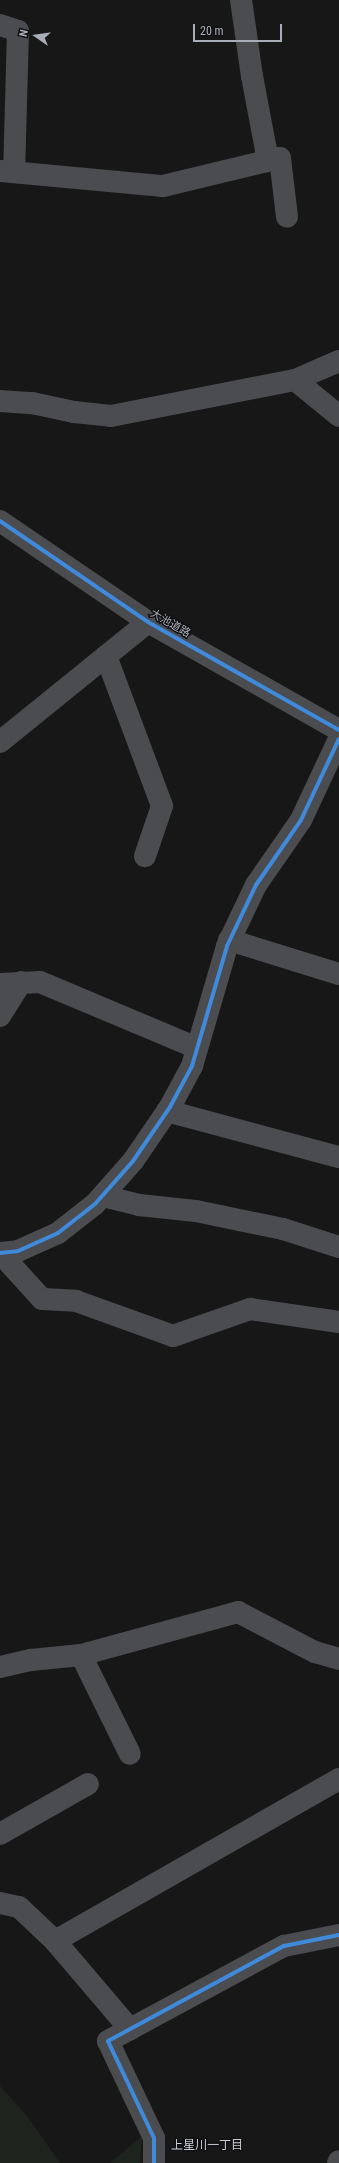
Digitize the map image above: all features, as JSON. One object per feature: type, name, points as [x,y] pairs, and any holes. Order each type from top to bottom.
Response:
[{"type":"street","points":[[241,0],[252,76],[268,161]]},
{"type":"street","points":[[0,26],[18,31],[7,171],[163,186],[280,158],[287,217]]},
{"type":"street","points":[[0,401],[32,402],[74,412],[110,416],[295,380],[339,361]]},
{"type":"street","points":[[295,380],[339,416]]},
{"type":"street","name":"大池道路","points":[[0,521],[148,622],[339,730]]},
{"type":"street","points":[[0,742],[148,622]]},
{"type":"street","points":[[106,656],[162,806],[145,856]]},
{"type":"street","points":[[0,1253],[18,1251],[58,1233],[95,1204],[133,1161],[167,1111],[192,1066],[230,940],[256,885],[302,820],[339,739]]},
{"type":"street","points":[[230,940],[339,974]]},
{"type":"street","points":[[0,1016],[10,983],[40,982],[197,1048]]},
{"type":"street","points":[[167,1111],[339,1157]]},
{"type":"street","points":[[103,1196],[139,1205],[196,1211],[283,1229],[339,1247]]},
{"type":"street","points":[[0,1253],[42,1299],[76,1301],[173,1336],[250,1309],[339,1322]]},
{"type":"street","points":[[0,1667],[32,1660],[81,1655],[238,1612],[315,1652],[339,1659]]},
{"type":"street","points":[[81,1655],[130,1754]]},
{"type":"street","points":[[55,1941],[339,1779]]},
{"type":"street","points":[[0,1834],[88,1784]]},
{"type":"street","points":[[0,1903],[19,1907],[55,1941],[130,2029]]},
{"type":"street","points":[[154,2163],[154,2138],[108,2041],[284,1946],[339,1935]]},
{"type":"shaded area","points":[[0,2086],[27,2116],[60,2163],[0,2163]]},
{"type":"shaded area","points":[[142,2136],[140,2163],[110,2163]]},
{"type":"cycle path","points":[[0,521],[148,622],[339,730]]},
{"type":"cycle path","points":[[0,1253],[18,1251],[58,1233],[95,1204],[133,1161],[170,1107],[192,1066],[227,946],[256,885],[301,820],[339,739]]},
{"type":"cycle path","points":[[154,2163],[154,2138],[108,2041],[284,1946],[339,1935]]},
{"type":"district","name":"上星川一丁目","points":[[207,2146]]}]
